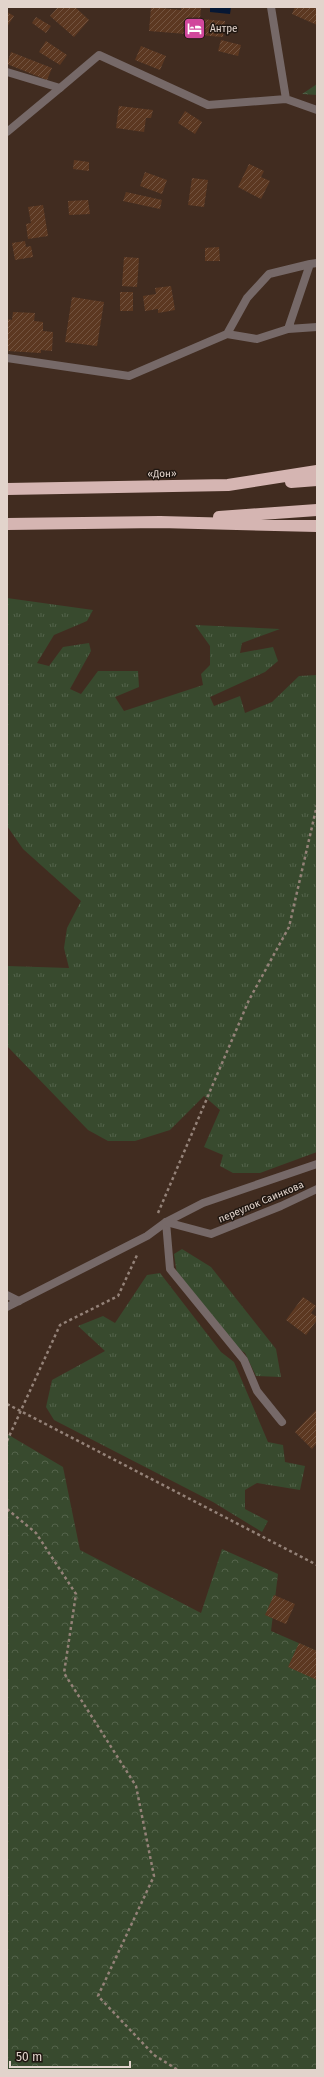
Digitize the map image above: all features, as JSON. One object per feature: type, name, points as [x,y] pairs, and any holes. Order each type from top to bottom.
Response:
[{"type":"highway","name":"«Дон»","points":[[7,489],[228,485],[317,470]]},
{"type":"highway","points":[[228,485],[317,480]]},
{"type":"highway","points":[[160,522],[317,510]]},
{"type":"highway","points":[[7,524],[160,522],[317,526]]},
{"type":"street","points":[[271,7],[286,99]]},
{"type":"street","points":[[7,132],[100,54],[208,105],[286,99],[317,111]]},
{"type":"street","points":[[7,72],[60,88]]},
{"type":"street","points":[[288,329],[314,264]]},
{"type":"street","points":[[227,334],[247,298],[269,274],[314,264]]},
{"type":"street","points":[[7,358],[129,376],[227,334],[256,339],[288,329],[317,327]]},
{"type":"street","points":[[7,1307],[147,1236],[166,1222],[203,1204],[317,1164]]},
{"type":"street","name":"переулок Саинкова","points":[[166,1222],[211,1234],[281,1206],[317,1189]]},
{"type":"street","points":[[166,1222],[170,1269],[244,1360],[257,1391],[282,1422]]},
{"type":"street","points":[[7,1295],[19,1301]]},
{"type":"path","points":[[157,1214],[249,1000],[289,927],[317,805]]},
{"type":"path","points":[[7,1441],[22,1412],[60,1325],[118,1296],[147,1236]]},
{"type":"path","points":[[7,1404],[317,1565]]},
{"type":"path","points":[[7,1509],[36,1533],[76,1594],[64,1673],[136,1786],[154,1876],[98,1996],[154,2055],[178,2070]]},
{"type":"green space","points":[[317,84],[317,95],[302,94]]},
{"type":"green space","points":[[7,598],[93,610],[87,621],[54,635],[37,663],[49,666],[63,647],[89,643],[91,651],[70,689],[81,694],[98,671],[138,671],[139,687],[115,697],[124,711],[203,685],[201,674],[210,665],[210,646],[195,625],[280,629],[242,643],[240,653],[273,647],[278,661],[265,672],[210,697],[214,706],[240,696],[245,713],[272,702],[299,676],[317,675],[317,1152],[260,1173],[233,1173],[220,1166],[223,1155],[204,1147],[220,1110],[204,1096],[170,1130],[135,1141],[108,1141],[88,1130],[7,1046],[7,966],[69,968],[64,948],[67,928],[81,901],[23,849],[7,826]]},
{"type":"green space","points":[[182,1249],[211,1267],[276,1349],[281,1377],[256,1376],[245,1353],[225,1340],[177,1274],[174,1254]]},
{"type":"green space","points":[[160,1273],[221,1352],[234,1362],[268,1442],[283,1445],[285,1462],[305,1466],[300,1490],[257,1483],[245,1490],[245,1509],[268,1521],[262,1532],[213,1502],[54,1420],[46,1407],[52,1380],[105,1351],[78,1326],[103,1316],[115,1323],[147,1275]]},
{"type":"green space","points":[[7,1434],[63,1467],[80,1550],[201,1613],[222,1549],[278,1574],[271,1631],[317,1651],[317,2070],[7,2070]]},
{"type":"water","points":[[210,7],[231,7],[230,14],[210,12]]},
{"type":"building","points":[[58,7],[75,7],[89,20],[74,37],[50,16]]},
{"type":"building","points":[[151,7],[181,10],[181,7],[201,7],[200,19],[225,21],[223,37],[149,31]]},
{"type":"building","points":[[295,7],[312,7],[317,9],[317,25],[292,14]]},
{"type":"building","points":[[7,12],[14,16],[7,27]]},
{"type":"building","points":[[36,17],[51,26],[46,33],[32,23]]},
{"type":"building","points":[[221,40],[241,45],[238,56],[218,51]]},
{"type":"building","points":[[46,41],[67,55],[60,65],[39,52]]},
{"type":"building","points":[[141,46],[166,56],[160,70],[135,60]]},
{"type":"building","points":[[11,52],[52,68],[47,80],[7,64]]},
{"type":"building","points":[[119,106],[153,110],[151,118],[146,118],[144,132],[116,128]]},
{"type":"building","points":[[185,111],[202,122],[195,134],[178,123]]},
{"type":"building","points":[[74,160],[89,162],[89,171],[73,169]]},
{"type":"building","points":[[249,164],[264,171],[261,177],[270,181],[261,199],[238,187]]},
{"type":"building","points":[[145,172],[167,180],[162,194],[140,186]]},
{"type":"building","points":[[192,178],[208,180],[204,207],[188,205]]},
{"type":"building","points":[[126,192],[162,200],[160,209],[123,201]]},
{"type":"building","points":[[88,200],[90,214],[69,215],[68,201]]},
{"type":"building","points":[[43,205],[48,236],[28,239],[26,224],[31,223],[28,207]]},
{"type":"building","points":[[25,241],[26,247],[31,246],[33,257],[15,260],[12,243]]},
{"type":"building","points":[[219,247],[220,261],[205,261],[205,248]]},
{"type":"building","points":[[124,257],[139,258],[137,287],[122,286]]},
{"type":"building","points":[[171,286],[175,310],[158,313],[158,309],[145,311],[143,296],[156,294],[155,288]]},
{"type":"building","points":[[120,292],[133,292],[133,311],[120,311]]},
{"type":"building","points":[[72,297],[104,302],[97,346],[65,342]]},
{"type":"building","points":[[13,312],[35,313],[34,321],[43,322],[43,331],[53,332],[52,351],[41,350],[41,353],[7,351],[7,319],[12,320]]},
{"type":"building","points":[[303,1297],[316,1306],[311,1313],[317,1317],[317,1320],[306,1335],[286,1320]]},
{"type":"building","points":[[317,1409],[317,1443],[312,1449],[295,1432]]},
{"type":"building","points":[[274,1595],[295,1604],[286,1624],[265,1615]]},
{"type":"building","points":[[299,1643],[317,1651],[317,1680],[288,1667]]},
{"type":"place","name":"Антре","points":[[194,29]]}]
